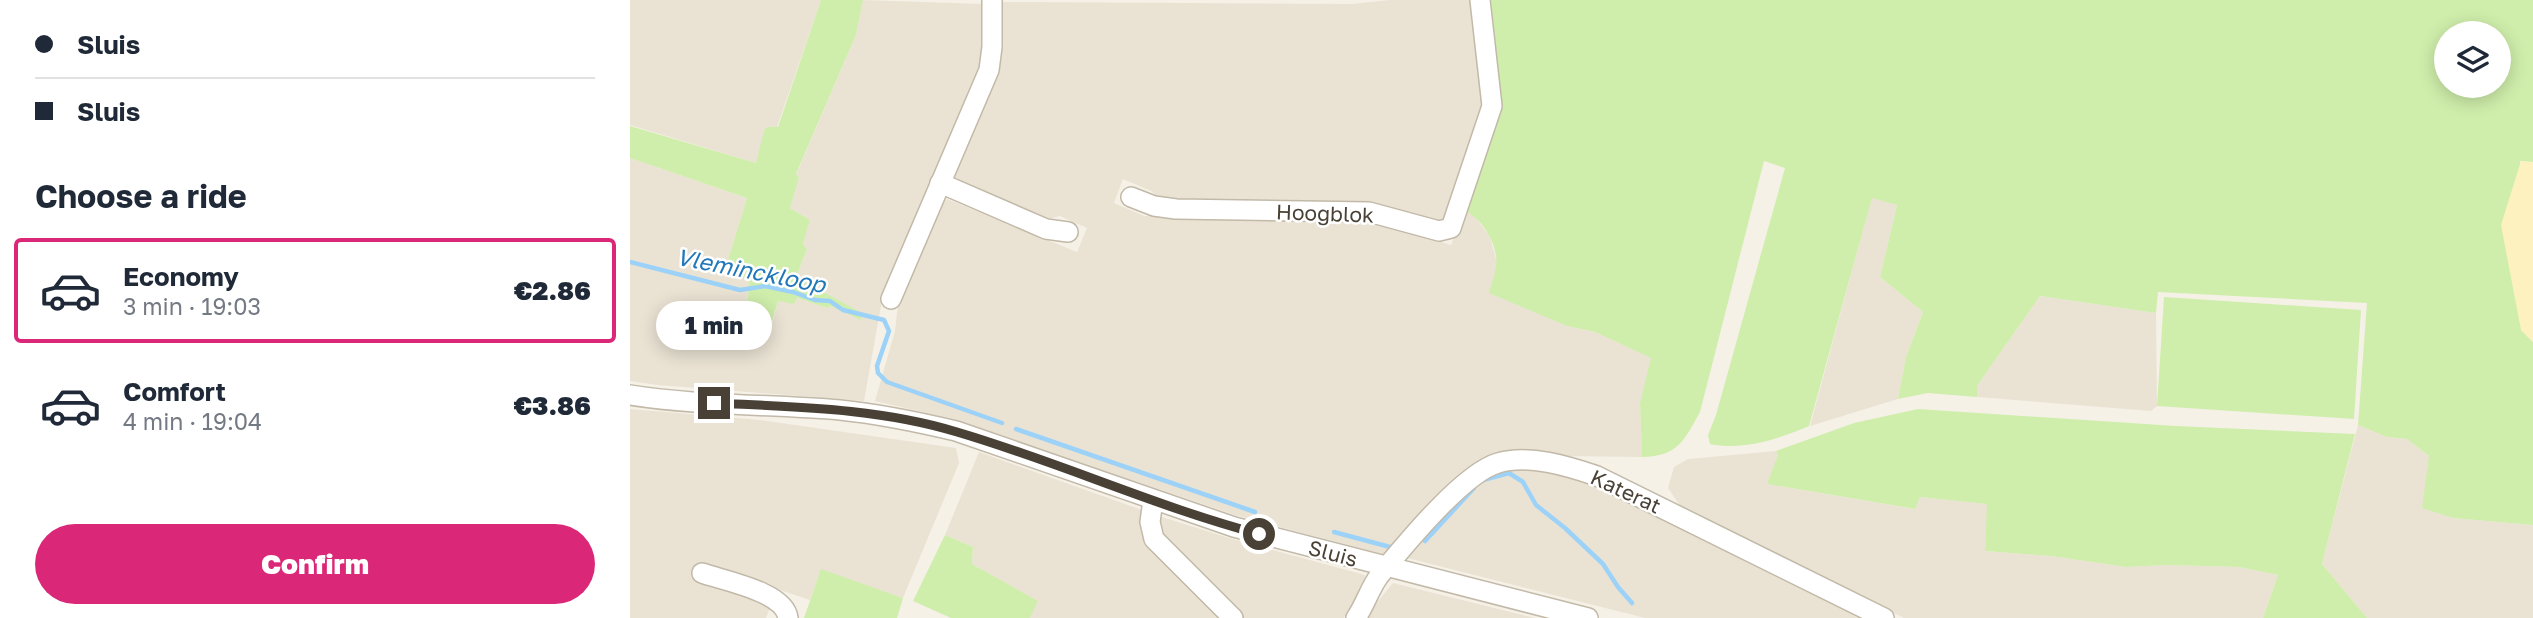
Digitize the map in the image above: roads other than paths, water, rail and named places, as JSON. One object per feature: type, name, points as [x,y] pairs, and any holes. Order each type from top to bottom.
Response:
[{"type":"street","points":[[891,299],[989,69],[992,0]]},
{"type":"street","name":"Hoogblok","points":[[1131,197],[1154,206],[1176,209],[1369,212],[1439,231],[1451,228],[1492,106],[1480,0]]},
{"type":"street","points":[[940,183],[1046,229],[1068,232]]},
{"type":"street","name":"Sluis","points":[[630,395],[691,402],[842,410],[956,431],[1234,527],[1588,618]]},
{"type":"street","name":"Katerat","points":[[1356,618],[1378,578],[1456,490],[1482,470],[1499,463],[1527,461],[1572,467],[1597,476],[1884,618]]},
{"type":"street","points":[[1153,500],[1150,522],[1154,539],[1233,618]]},
{"type":"street","points":[[702,573],[774,597],[787,611],[788,618]]},
{"type":"waterway","name":"Vleminckloop","points":[[630,262],[740,290],[765,286],[793,292],[815,300],[830,301],[843,310],[884,320],[889,331],[877,366],[878,373],[887,382],[1002,423]]},
{"type":"waterway","name":"Vleminckloop","points":[[1016,429],[1255,512]]},
{"type":"waterway","name":"Vleminckloop","points":[[1483,480],[1509,473],[1523,482],[1536,505],[1603,564],[1632,603]]},
{"type":"waterway","name":"Vleminckloop","points":[[1425,541],[1474,488]]},
{"type":"waterway","name":"Vleminckloop","points":[[1334,532],[1390,547]]}]
